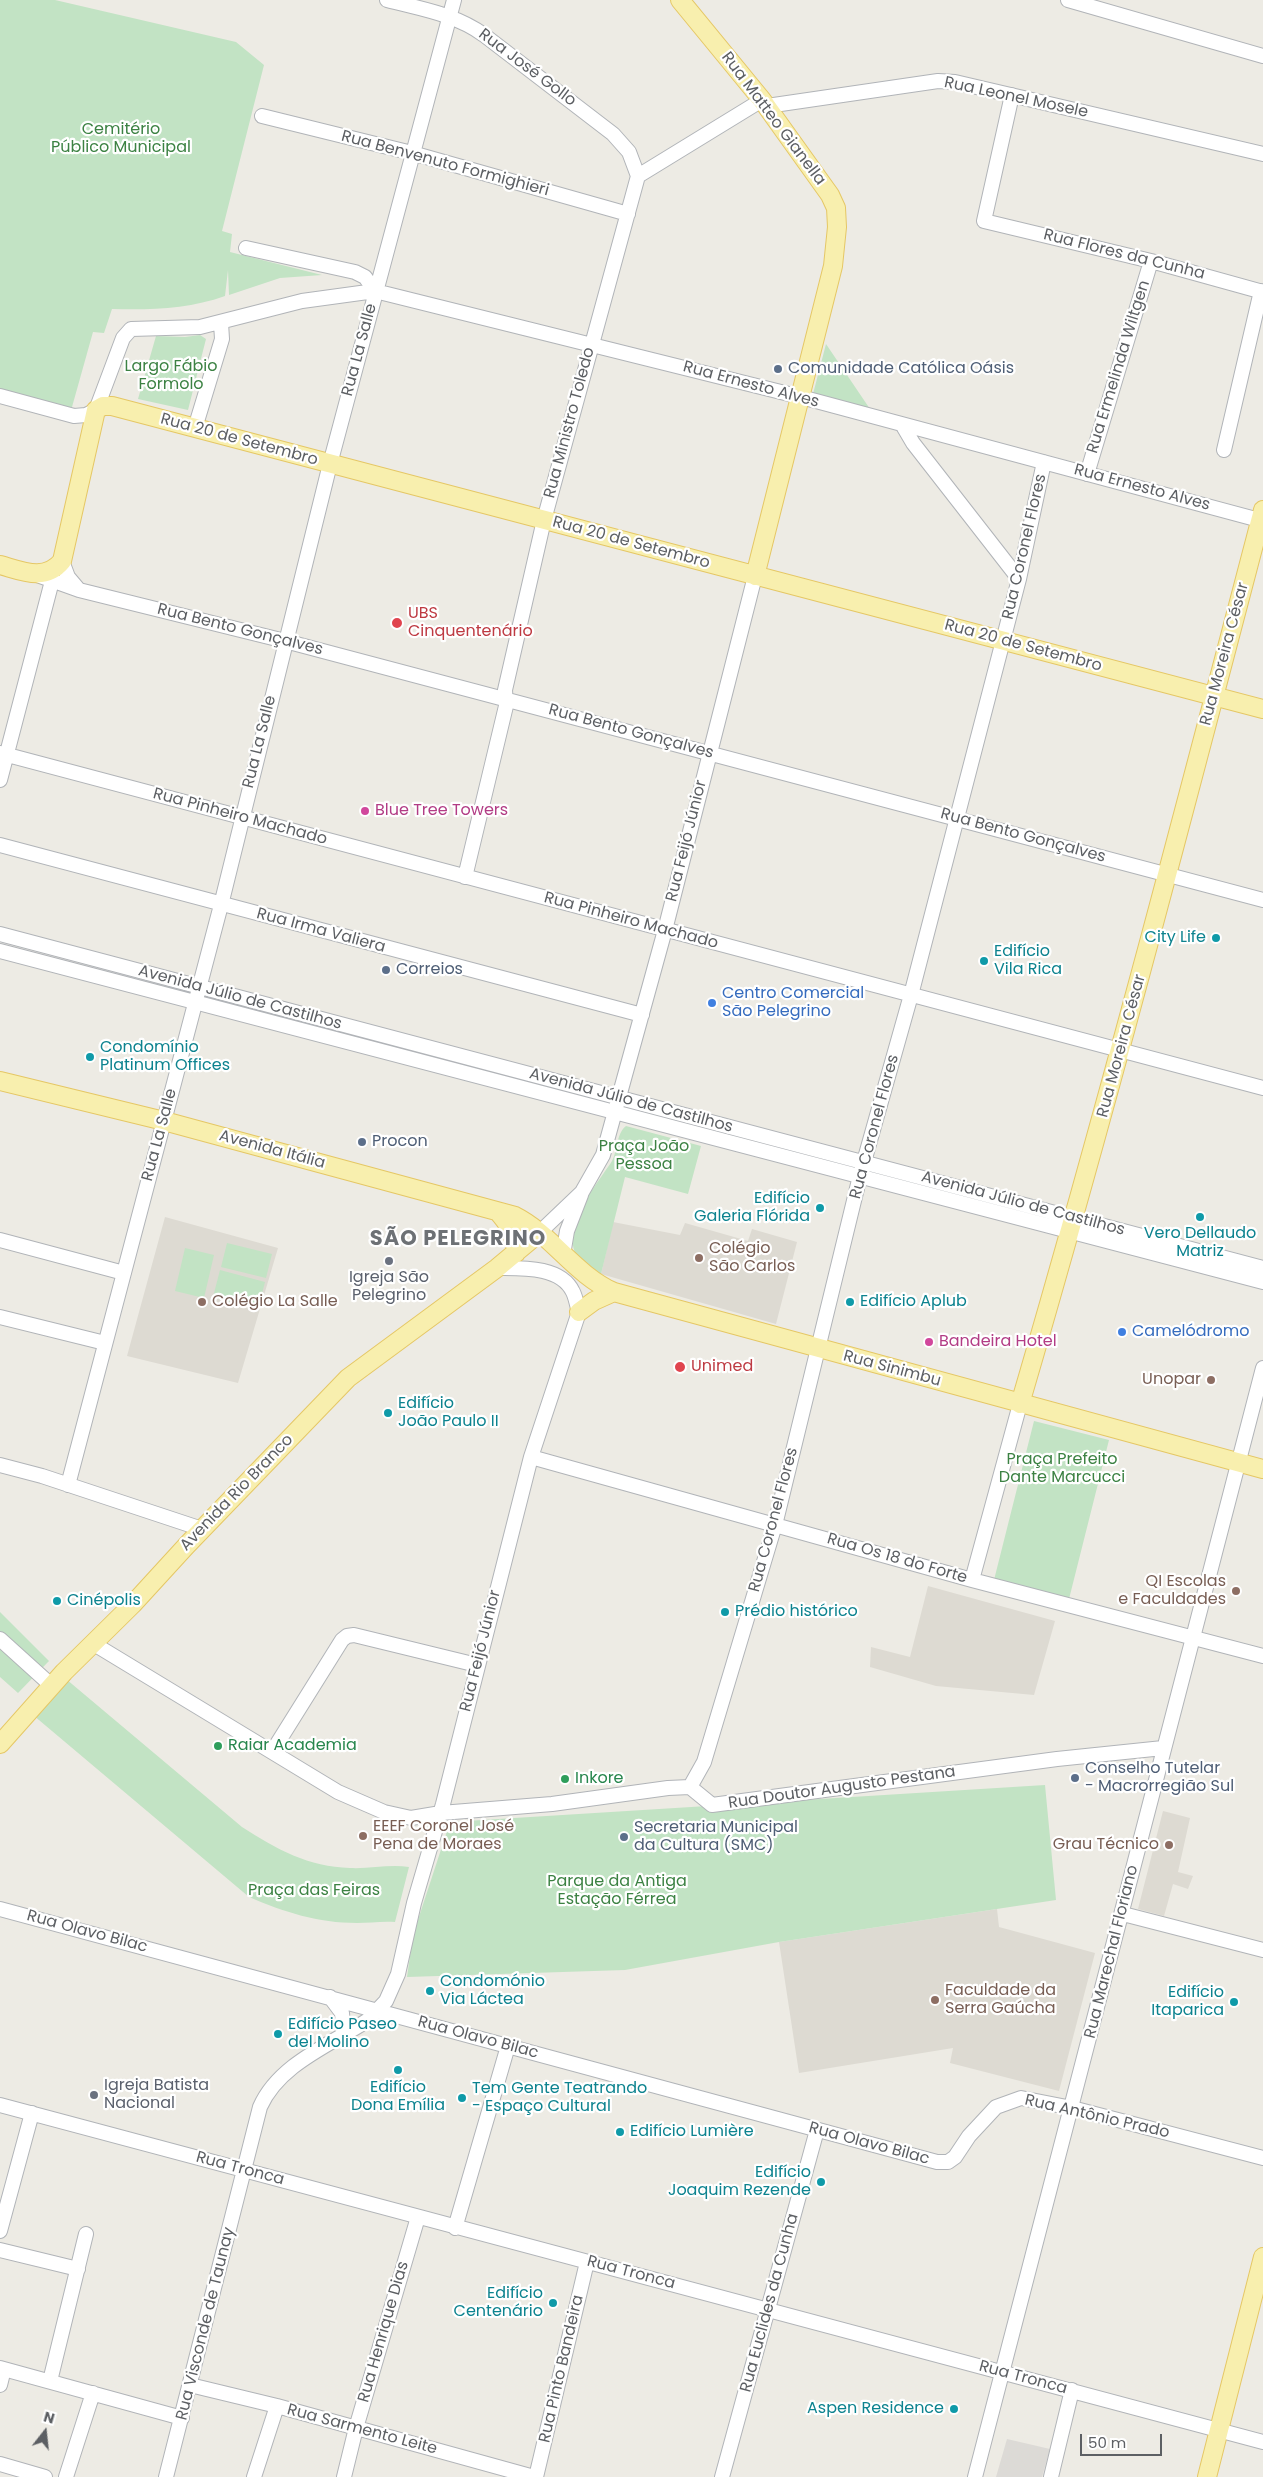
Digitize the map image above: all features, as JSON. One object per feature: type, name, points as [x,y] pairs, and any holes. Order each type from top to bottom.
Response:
[{"type":"main road","name":"Rua Matteo Gianella","points":[[680,0],[764,103],[822,182],[836,208],[837,227],[833,266],[801,397]]},
{"type":"main road","name":"Rua Feijó Júnior","points":[[755,576],[801,397]]},
{"type":"main road","name":"Rua 20 de Setembro","points":[[96,410],[103,406],[112,406],[1263,709]]},
{"type":"main road","points":[[44,578],[57,568],[62,561],[96,410]]},
{"type":"main road","name":"Rua Moreira César","points":[[1020,1404],[1073,1225],[1121,1051],[1213,696],[1262,517]]},
{"type":"main road","name":"Rua Bento Gonçalves","points":[[0,565],[44,578]]},
{"type":"main road","name":"Avenida Itália","points":[[0,1081],[164,1121],[498,1211],[528,1223],[539,1233]]},
{"type":"main road","points":[[498,1211],[512,1230],[516,1240],[516,1253]]},
{"type":"main road","name":"Rua Sinimbu","points":[[539,1233],[603,1287],[614,1292],[817,1349],[1263,1469]]},
{"type":"main road","name":"Avenida Rio Branco","points":[[0,1744],[52,1686],[348,1378],[497,1268],[539,1233]]},
{"type":"main road","points":[[579,1312],[594,1301],[614,1292]]},
{"type":"main road","points":[[1207,2477],[1263,2257]]},
{"type":"street","name":"Rua José Gollo","points":[[386,0],[450,16],[467,23],[614,134],[629,152],[638,176]]},
{"type":"street","name":"Rua La Salle","points":[[68,1485],[221,905],[241,817],[330,464],[454,0]]},
{"type":"street","points":[[1068,0],[1263,56]]},
{"type":"street","name":"Rua Leonel Mosele","points":[[764,103],[938,81],[955,82],[1263,154]]},
{"type":"street","name":"Rua Flores da Cunha","points":[[1012,95],[984,221],[1150,260],[1262,291]]},
{"type":"street","points":[[638,176],[764,103]]},
{"type":"street","name":"Rua Benvenuto Formighieri","points":[[262,116],[412,153],[628,214]]},
{"type":"street","name":"Rua Ministro Toledo","points":[[465,877],[506,706],[504,699],[544,520],[638,176]]},
{"type":"street","points":[[96,410],[127,332],[131,329],[200,327],[302,301],[375,291],[365,277],[355,272],[246,248]]},
{"type":"street","name":"Rua Ermelinda Wiltgen","points":[[1086,474],[1150,260]]},
{"type":"street","name":"Rua Ernesto Alves","points":[[375,291],[801,397],[1086,474],[1262,517]]},
{"type":"street","points":[[1224,450],[1262,291]]},
{"type":"street","points":[[195,428],[222,339],[221,323]]},
{"type":"street","name":"Rua 20 de Setembro","points":[[0,396],[74,416],[86,415],[96,410]]},
{"type":"street","points":[[903,426],[913,443],[1019,579]]},
{"type":"street","name":"Rua Coronel Flores","points":[[690,1787],[704,1762],[775,1525],[862,1169],[911,995],[1004,641],[1044,462]]},
{"type":"street","points":[[62,561],[68,578],[79,590]]},
{"type":"street","name":"Rua Feijó Júnior","points":[[563,1255],[567,1231],[582,1192],[603,1155],[620,1098],[665,930],[755,576]]},
{"type":"street","points":[[0,780],[3,754],[44,578]]},
{"type":"street","name":"Rua Bento Gonçalves","points":[[44,578],[79,590],[285,641],[1263,900]]},
{"type":"street","name":"Rua Pinheiro Machado","points":[[3,754],[1263,1088]]},
{"type":"street","name":"Rua Irma Valiera","points":[[0,845],[642,1015]]},
{"type":"street","name":"Avenida Júlio de Castilhos","points":[[0,934],[751,1133],[862,1169],[967,1197],[1187,1254],[1263,1268]]},
{"type":"street","points":[[32,959],[36,944]]},
{"type":"street","name":"Avenida Júlio de Castilhos","points":[[0,951],[748,1146],[862,1169]]},
{"type":"street","points":[[88,974],[92,959]]},
{"type":"street","points":[[142,988],[146,973]]},
{"type":"street","points":[[252,1017],[256,1002]]},
{"type":"street","points":[[353,1043],[358,1029]]},
{"type":"street","points":[[406,1057],[410,1043]]},
{"type":"street","points":[[455,1070],[459,1055]]},
{"type":"street","points":[[505,1083],[509,1069]]},
{"type":"street","points":[[748,1146],[751,1133]]},
{"type":"street","name":"Rua Feijó Júnior","points":[[539,1233],[582,1192]]},
{"type":"street","points":[[0,1240],[124,1273]]},
{"type":"street","name":"Avenida Júlio de Castilhos","points":[[1187,1254],[1263,1282]]},
{"type":"street","points":[[497,1268],[536,1269],[564,1280],[573,1292],[579,1312]]},
{"type":"street","name":"Rua Feijó Júnior","points":[[245,2170],[260,2107],[267,2093],[286,2072],[344,2036],[379,2010],[390,1993],[398,1974],[414,1903],[441,1813],[531,1457],[579,1312]]},
{"type":"street","points":[[0,1317],[105,1343]]},
{"type":"street","name":"Rua Marechal Floriano","points":[[975,2477],[1123,1914],[1163,1748],[1263,1368]]},
{"type":"street","name":"Rua Moreira César","points":[[972,1580],[1020,1404]]},
{"type":"street","name":"Rua Os 18 do Forte","points":[[531,1457],[972,1580],[1263,1656]]},
{"type":"street","points":[[0,1465],[202,1529]]},
{"type":"street","points":[[272,1752],[342,1640],[347,1636],[354,1635],[477,1665]]},
{"type":"street","points":[[0,1639],[52,1686]]},
{"type":"street","points":[[94,1644],[338,1792],[384,1812],[411,1818],[441,1813],[552,1804],[668,1788],[690,1787]]},
{"type":"street","name":"Rua Doutor Augusto Pestana","points":[[690,1787],[712,1805],[1047,1760],[1163,1748]]},
{"type":"street","name":"Rua Olavo Bilac","points":[[0,1909],[937,2162],[948,2162],[955,2158]]},
{"type":"street","points":[[1123,1914],[1263,1950]]},
{"type":"street","points":[[330,1997],[342,2013],[344,2036]]},
{"type":"street","points":[[455,2228],[508,2046]]},
{"type":"street","name":"Rua Antônio Prado","points":[[955,2158],[983,2119],[996,2107],[1021,2098],[1072,2108],[1263,2158]]},
{"type":"street","name":"Rua Tronca","points":[[0,2105],[455,2228],[1263,2442]]},
{"type":"street","points":[[0,2231],[32,2113]]},
{"type":"street","name":"Rua Euclides da Cunha","points":[[722,2477],[817,2130]]},
{"type":"street","name":"Rua Visconde de Taunay","points":[[166,2477],[245,2170]]},
{"type":"street","name":"Rua Henrique Dias","points":[[344,2477],[356,2428],[418,2217]]},
{"type":"street","points":[[50,2381],[86,2234]]},
{"type":"street","points":[[0,2250],[78,2269]]},
{"type":"street","name":"Rua Pinto Bandeira","points":[[535,2477],[587,2262]]},
{"type":"street","points":[[0,2385],[2,2368],[182,2418]]},
{"type":"street","name":"Rua Sarmento Leite","points":[[190,2385],[277,2406],[535,2477]]},
{"type":"street","points":[[1051,2477],[1072,2390]]},
{"type":"street","points":[[66,2477],[93,2393]]},
{"type":"street","points":[[254,2477],[277,2406]]},
{"type":"street","points":[[0,2464],[45,2477]]},
{"type":"shaded area","name":"Colégio La Salle","points":[[165,1217],[278,1248],[238,1383],[127,1356]]},
{"type":"shaded area","name":"Colégio São Carlos","points":[[613,1222],[680,1235],[685,1223],[748,1241],[752,1229],[797,1242],[776,1324],[601,1274]]},
{"type":"shaded area","points":[[928,1586],[1055,1621],[1034,1695],[936,1686],[870,1667],[871,1647],[910,1657]]},
{"type":"shaded area","name":"Grau Técnico","points":[[1163,1811],[1190,1818],[1178,1872],[1193,1876],[1188,1889],[1173,1884],[1164,1916],[1138,1909]]},
{"type":"shaded area","name":"Faculdade da Serra Gaúcha","points":[[997,1909],[999,1927],[1095,1953],[1059,2091],[950,2063],[953,2048],[799,2073],[779,1942]]},
{"type":"shaded area","points":[[1007,2439],[1050,2449],[1042,2477],[996,2477]]},
{"type":"green space","name":"Cemitério Público Municipal","points":[[0,0],[55,0],[236,42],[264,65],[222,231],[232,234],[230,252],[322,275],[280,278],[229,295],[228,270],[225,296],[198,304],[170,308],[112,309],[104,333],[93,332],[72,407],[69,408],[0,390]]},
{"type":"green space","name":"Largo Fábio Formolo","points":[[200,335],[206,339],[188,410],[138,399],[156,336],[185,337]]},
{"type":"green space","points":[[826,344],[870,409],[813,394]]},
{"type":"green space","name":"Praça João Pessoa","points":[[626,1126],[701,1146],[688,1194],[625,1177],[601,1274],[586,1267],[575,1251],[573,1238],[575,1224],[588,1196],[612,1161],[620,1133]]},
{"type":"green space","points":[[227,1243],[272,1254],[266,1278],[221,1267]]},
{"type":"green space","points":[[185,1248],[214,1255],[204,1298],[175,1291]]},
{"type":"green space","points":[[220,1270],[265,1282],[258,1309],[213,1297]]},
{"type":"green space","name":"Praça Prefeito Dante Marcucci","points":[[1034,1421],[1109,1440],[1069,1599],[994,1580]]},
{"type":"green space","points":[[0,1612],[49,1661],[18,1693],[0,1677]]},
{"type":"green space","name":"Praça das Feiras","points":[[66,1679],[242,1827],[267,1843],[307,1860],[335,1867],[409,1867],[395,1922],[357,1923],[315,1919],[288,1912],[249,1897],[33,1715]]},
{"type":"green space","name":"Parque da Antiga Estação Férrea","points":[[1045,1785],[1056,1900],[779,1942],[625,1970],[407,1977],[413,1935],[450,1822]]},
{"type":"place","name":"Comunidade Católica Oásis","points":[[778,369]]},
{"type":"place","name":"UBS Cinquentenário","points":[[397,623]]},
{"type":"place","name":"Blue Tree Towers","points":[[365,811]]},
{"type":"place","name":"City Life","points":[[1216,938]]},
{"type":"place","name":"Edifício Vila Rica","points":[[984,961]]},
{"type":"place","name":"Correios","points":[[386,970]]},
{"type":"place","name":"Centro Comercial São Pelegrino","points":[[712,1003]]},
{"type":"place","name":"Condomínio Platinum Offices","points":[[90,1057]]},
{"type":"place","name":"Procon","points":[[362,1142]]},
{"type":"place","name":"Edifício Galeria Flórida","points":[[820,1208]]},
{"type":"place","name":"Vero Dellaudo Matriz","points":[[1200,1217]]},
{"type":"place","name":"Colégio São Carlos","points":[[699,1258]]},
{"type":"place","name":"Igreja São Pelegrino","points":[[389,1261]]},
{"type":"place","name":"Colégio La Salle","points":[[202,1302]]},
{"type":"place","name":"Edifício Aplub","points":[[850,1302]]},
{"type":"place","name":"Camelódromo","points":[[1122,1332]]},
{"type":"place","name":"Bandeira Hotel","points":[[929,1342]]},
{"type":"place","name":"Unimed","points":[[680,1367]]},
{"type":"place","name":"Unopar","points":[[1211,1380]]},
{"type":"place","name":"Edifício João Paulo II","points":[[388,1413]]},
{"type":"place","name":"QI Escolas e Faculdades","points":[[1236,1591]]},
{"type":"place","name":"Cinépolis","points":[[57,1601]]},
{"type":"place","name":"Prédio histórico","points":[[725,1612]]},
{"type":"place","name":"Raiar Academia","points":[[218,1746]]},
{"type":"place","name":"Conselho Tutelar - Macrorregião Sul","points":[[1075,1778]]},
{"type":"place","name":"Inkore","points":[[565,1779]]},
{"type":"place","name":"EEEF Coronel José Pena de Moraes","points":[[363,1836]]},
{"type":"place","name":"Secretaria Municipal da Cultura (SMC)","points":[[624,1837]]},
{"type":"place","name":"Grau Técnico","points":[[1169,1845]]},
{"type":"place","name":"Condomónio Via Láctea","points":[[430,1991]]},
{"type":"place","name":"Faculdade da Serra Gaúcha","points":[[935,2000]]},
{"type":"place","name":"Edifício Itaparica","points":[[1234,2002]]},
{"type":"place","name":"Edifício Paseo del Molino","points":[[278,2034]]},
{"type":"place","name":"Edifício Dona Emília","points":[[398,2070]]},
{"type":"place","name":"Igreja Batista Nacional","points":[[94,2095]]},
{"type":"place","name":"Tem Gente Teatrando - Espaço Cultural","points":[[462,2098]]},
{"type":"place","name":"Edifício Lumière","points":[[620,2132]]},
{"type":"place","name":"Edifício Joaquim Rezende","points":[[821,2182]]},
{"type":"place","name":"Edifício Centenário","points":[[553,2303]]},
{"type":"place","name":"Aspen Residence","points":[[954,2409]]},
{"type":"district","name":"SÃO PELEGRINO","points":[[458,1240]]}]
